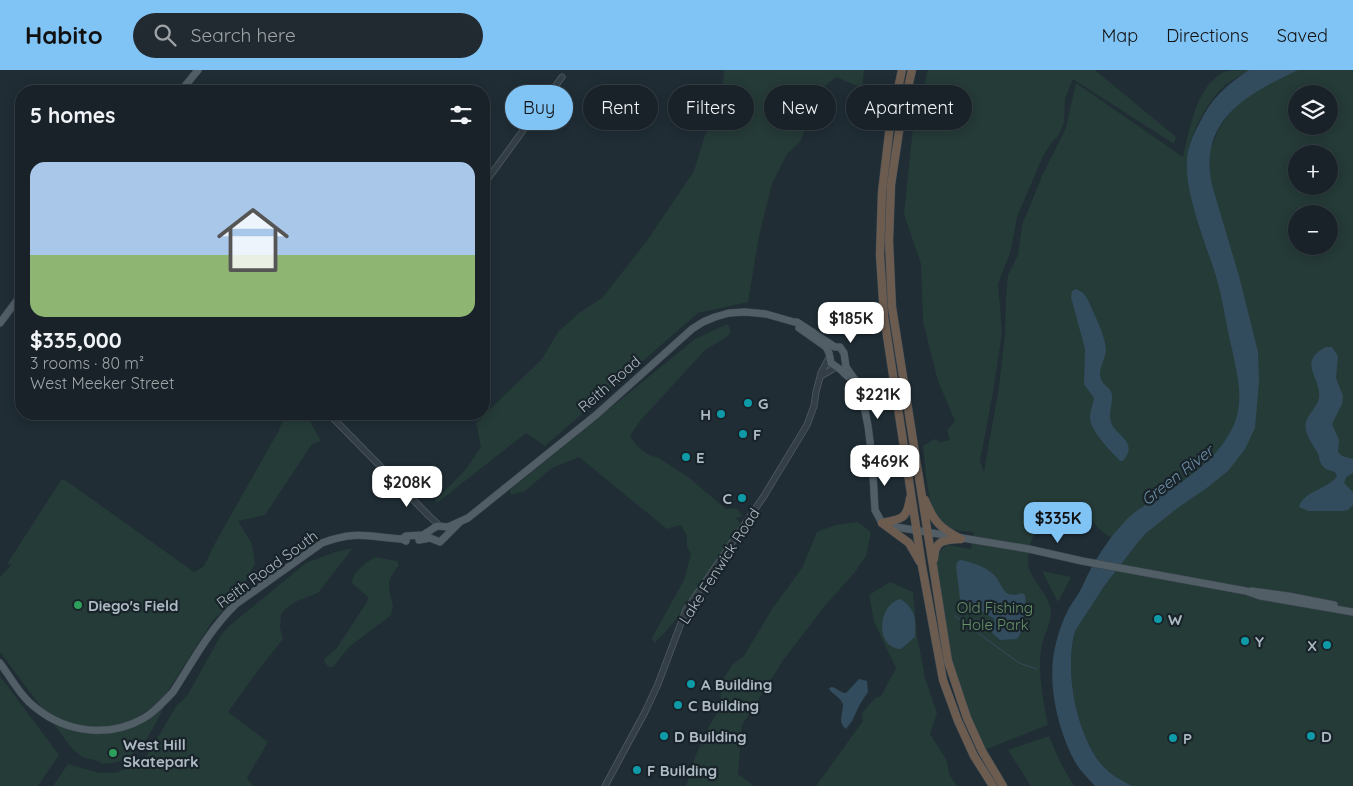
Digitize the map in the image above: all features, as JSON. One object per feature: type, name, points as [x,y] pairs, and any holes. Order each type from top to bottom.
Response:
[{"type":"highway","points":[[902,70],[890,125],[880,211],[880,255],[884,316],[922,566],[943,680],[958,721],[974,756],[993,786]]},
{"type":"highway","points":[[912,70],[901,118],[893,167],[890,204],[889,268],[896,334],[945,645],[967,718],[982,751],[1003,786]]},
{"type":"highway","points":[[920,489],[933,519],[943,529],[961,538]]},
{"type":"highway","points":[[882,523],[897,520],[905,515],[909,509],[911,491]]},
{"type":"highway","points":[[882,523],[909,543],[922,566]]},
{"type":"highway","points":[[933,566],[934,551],[942,540],[961,538]]},
{"type":"main road","points":[[186,85],[198,70]]},
{"type":"main road","points":[[0,323],[15,303]]},
{"type":"main road","name":"Reith Road","points":[[442,527],[459,523],[468,518],[596,415],[692,329],[703,322],[729,313],[766,314],[797,322],[804,326],[831,353],[831,363],[845,372],[855,387],[859,389]]},
{"type":"main road","name":"Reith Road","points":[[831,353],[841,348],[846,367],[858,384],[868,426],[874,476],[875,510],[882,523]]},
{"type":"main road","points":[[836,367],[843,364],[844,361]]},
{"type":"main road","name":"Reith Road","points":[[445,537],[459,523]]},
{"type":"main road","points":[[882,523],[918,531],[1029,549],[1082,561],[1246,591],[1260,596],[1353,611]]},
{"type":"main road","name":"Reith Road South","points":[[402,539],[406,536],[423,535],[436,526],[442,527]]},
{"type":"main road","points":[[442,527],[447,532],[445,537]]},
{"type":"main road","points":[[431,530],[429,534],[432,539]]},
{"type":"main road","name":"Reith Road South","points":[[0,663],[20,691],[36,708],[50,717],[77,729],[102,731],[127,726],[144,718],[173,692],[219,621],[236,604],[322,543],[336,538],[361,534],[409,541],[432,539],[438,542],[445,537]]},
{"type":"main road","points":[[1246,591],[1261,591],[1288,596],[1353,611]]},
{"type":"street","points":[[490,176],[562,78]]},
{"type":"street","name":"Lake Fenwick Road","points":[[605,786],[658,684],[686,610],[764,496],[807,425],[814,406],[817,387],[831,353]]},
{"type":"street","points":[[821,376],[836,367]]},
{"type":"street","points":[[335,420],[442,527]]},
{"type":"street","points":[[429,516],[432,526],[431,530]]},
{"type":"green space","points":[[724,70],[864,70],[862,85],[855,85],[836,77],[826,85],[764,85],[764,130],[805,130],[801,140],[787,154],[772,184],[759,236],[748,302],[698,313],[545,446],[526,433],[437,503],[435,501],[466,469],[481,447],[476,423],[479,420],[490,420],[490,409],[542,359],[558,332],[579,313],[602,298],[646,242],[694,171],[708,130],[754,130],[754,85],[723,85]]},
{"type":"green space","name":"Old Fishing Hole Park","points":[[928,70],[1095,70],[1176,137],[1174,144],[1073,79],[1065,98],[1064,122],[1059,135],[1043,156],[1017,217],[1011,250],[998,284],[1002,332],[980,461],[984,472],[999,387],[1005,333],[1008,275],[1018,255],[1022,225],[1042,176],[1066,128],[1076,83],[1183,157],[1196,108],[1208,85],[1217,76],[1227,71],[1254,70],[1236,78],[1218,92],[1197,125],[1192,137],[1187,160],[1210,175],[1210,150],[1219,128],[1235,106],[1247,96],[1296,70],[1353,70],[1353,786],[1132,786],[1104,768],[1092,751],[1079,719],[1072,682],[1072,647],[1075,631],[1105,585],[1135,546],[1101,531],[1092,520],[1061,521],[1044,526],[1032,540],[1029,552],[1029,569],[1046,597],[1051,612],[1040,658],[1044,706],[1048,725],[982,751],[954,680],[933,566],[942,549],[948,545],[971,549],[974,532],[944,525],[938,519],[930,500],[923,446],[935,439],[941,442],[950,440],[947,430],[955,421],[938,381],[923,321],[921,264],[904,214],[913,130],[972,130],[972,85],[924,85]]},
{"type":"green space","points":[[727,324],[731,330],[728,336],[705,350],[639,422],[630,436],[637,446],[649,455],[659,458],[688,477],[726,509],[736,508],[743,516],[736,518],[741,524],[701,586],[679,616],[654,643],[652,638],[684,580],[691,554],[687,546],[687,536],[681,525],[667,529],[579,457],[552,468],[525,491],[511,495],[510,490],[695,339]]},
{"type":"green space","points":[[283,420],[309,420],[321,441],[312,444],[265,515],[238,521],[252,544],[255,564],[234,601],[213,620],[166,694],[153,707],[135,718],[153,715],[165,706],[142,745],[129,757],[114,763],[101,764],[101,762],[83,757],[73,750],[0,652],[0,577],[12,564],[7,564],[61,480],[65,480],[194,572],[204,566]]},
{"type":"green space","points":[[858,522],[871,532],[866,556],[784,659],[742,725],[738,774],[754,786],[686,786],[695,757],[709,726],[720,708],[722,681],[732,665],[744,656],[772,609],[802,568],[817,532],[835,525]]},
{"type":"green space","points":[[353,548],[318,593],[297,601],[284,610],[281,615],[280,628],[283,639],[228,712],[268,742],[247,778],[253,786],[53,786],[68,764],[99,773],[116,773],[133,766],[147,755],[177,705],[187,696],[221,635],[229,626],[306,563],[335,552]]},
{"type":"green space","points":[[375,557],[397,561],[399,565],[389,583],[392,612],[390,616],[349,647],[333,667],[329,667],[324,662],[325,658],[336,649],[367,602],[368,597],[352,583],[353,579],[360,568]]},
{"type":"green space","points":[[1042,571],[1071,577],[1058,602]]},
{"type":"green space","points":[[890,582],[913,592],[917,635],[925,678],[937,713],[930,734],[946,759],[950,776],[957,786],[816,786],[863,721],[862,713],[875,698],[881,696],[896,668],[874,622],[869,595]]},
{"type":"green space","points":[[0,676],[59,755],[38,786],[0,786]]},
{"type":"green space","points":[[1049,736],[1061,764],[1074,786],[1031,786],[1008,750]]},
{"type":"water","points":[[1249,70],[1298,70],[1279,79],[1245,100],[1231,112],[1220,126],[1212,143],[1210,162],[1212,185],[1239,276],[1258,352],[1259,381],[1255,428],[1245,449],[1228,471],[1146,533],[1105,585],[1075,631],[1071,664],[1072,682],[1074,700],[1085,736],[1092,751],[1104,768],[1132,786],[1095,786],[1074,760],[1058,718],[1052,672],[1056,643],[1061,625],[1069,608],[1081,590],[1096,559],[1114,533],[1133,513],[1176,486],[1202,466],[1225,441],[1235,422],[1239,404],[1238,376],[1216,276],[1192,202],[1187,172],[1187,159],[1188,150],[1203,115],[1226,87]]},
{"type":"water","points":[[1076,289],[1087,298],[1103,336],[1106,349],[1100,376],[1112,395],[1110,415],[1113,427],[1129,448],[1123,461],[1120,461],[1106,446],[1097,435],[1091,423],[1090,415],[1094,398],[1084,384],[1085,349],[1071,297],[1072,291]]},
{"type":"water","points":[[1326,347],[1332,347],[1338,356],[1336,378],[1343,396],[1342,404],[1332,424],[1339,440],[1338,452],[1342,456],[1353,459],[1353,473],[1346,477],[1344,483],[1353,492],[1353,505],[1348,510],[1343,511],[1308,511],[1299,507],[1301,502],[1337,476],[1335,472],[1326,469],[1321,464],[1318,454],[1307,435],[1305,426],[1319,398],[1319,391],[1311,364],[1317,353]]},
{"type":"water","points":[[960,560],[978,565],[989,571],[997,578],[1006,593],[1015,595],[1022,593],[1025,595],[1025,618],[1017,639],[1000,640],[992,633],[995,622],[993,618],[960,599],[956,566]]},
{"type":"water","points":[[900,599],[912,611],[915,625],[915,637],[901,649],[893,647],[887,642],[883,635],[882,626],[883,617],[887,609],[892,603]]},
{"type":"water","points":[[859,679],[867,681],[868,692],[846,729],[841,721],[843,705],[839,698],[829,689],[833,687],[846,693]]},
{"type":"waterway","points":[[955,616],[1019,663],[1037,669]]},
{"type":"place","name":"G","points":[[748,403]]},
{"type":"place","name":"H","points":[[721,414]]},
{"type":"place","name":"F","points":[[743,434]]},
{"type":"place","name":"E","points":[[686,457]]},
{"type":"place","name":"C","points":[[742,498]]},
{"type":"place","name":"Diego's Field","points":[[78,605]]},
{"type":"place","name":"W","points":[[1158,619]]},
{"type":"place","name":"Y","points":[[1245,641]]},
{"type":"place","name":"X","points":[[1327,645]]},
{"type":"place","name":"A Building","points":[[691,684]]},
{"type":"place","name":"C Building","points":[[678,705]]},
{"type":"place","name":"D Building","points":[[664,736]]},
{"type":"place","name":"D","points":[[1311,736]]},
{"type":"place","name":"P","points":[[1173,738]]},
{"type":"place","name":"West Hill Skatepark","points":[[113,753]]},
{"type":"place","name":"F Building","points":[[637,770]]},
{"type":"water label","name":"Green River","points":[[1177,475]]}]
